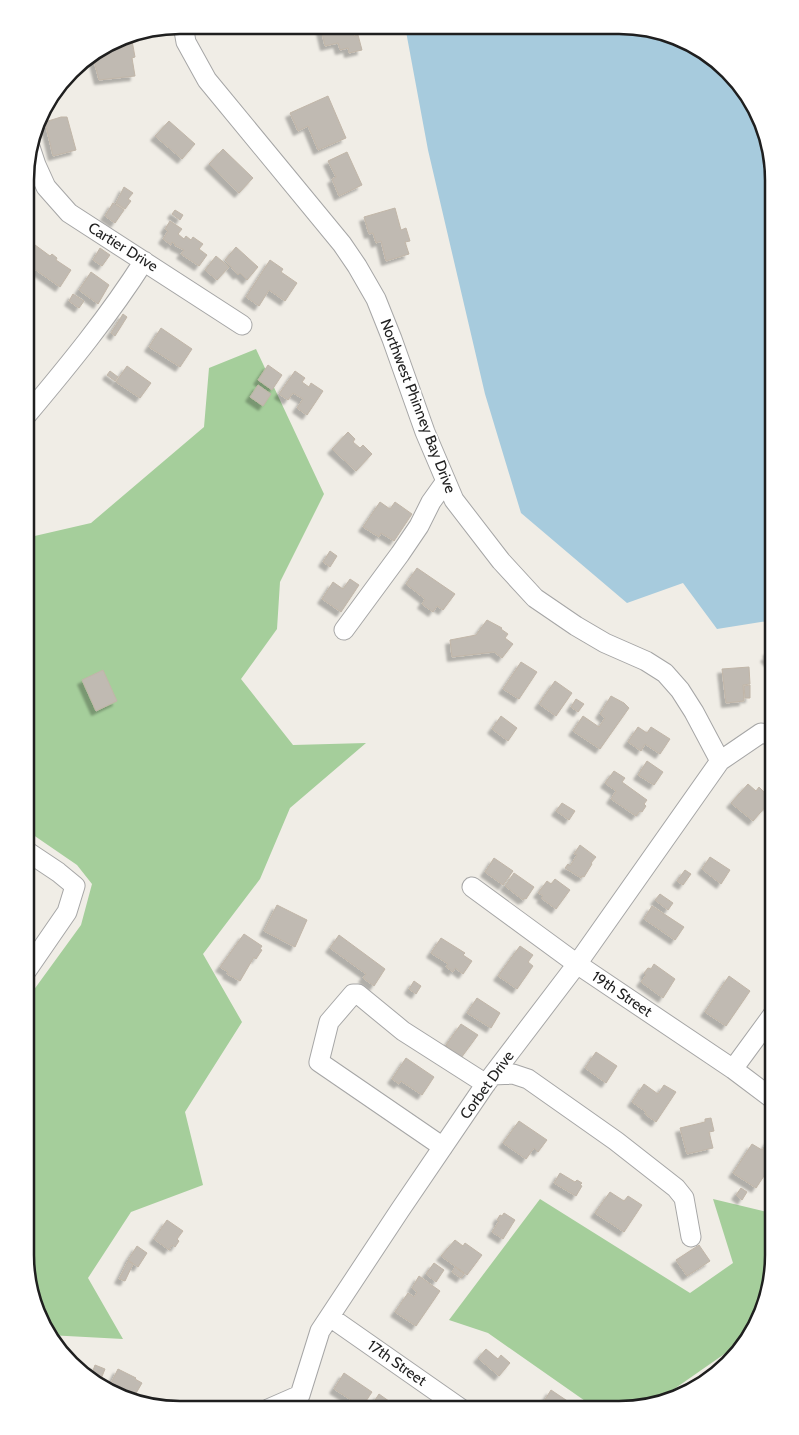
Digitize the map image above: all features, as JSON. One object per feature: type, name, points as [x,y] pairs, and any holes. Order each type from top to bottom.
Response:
[{"type":"street","name":"Northwest Phinney Bay Drive","points":[[185,34],[186,42],[207,80],[342,244],[357,266],[379,307],[425,432],[454,500],[500,561],[535,598],[605,643],[646,660],[665,673],[680,690],[694,712],[720,762]]},
{"type":"street","name":"Cartier Drive","points":[[35,162],[46,187],[69,213],[242,324]]},
{"type":"street","points":[[34,406],[92,337],[144,261]]},
{"type":"street","points":[[344,630],[405,547],[419,526],[431,502],[446,481]]},
{"type":"street","points":[[720,762],[762,733],[765,734]]},
{"type":"street","name":"Corbet Drive","points":[[299,1401],[320,1331],[490,1079],[577,964],[720,762]]},
{"type":"street","points":[[34,856],[75,886],[67,912],[34,959]]},
{"type":"street","name":"19th Street","points":[[472,887],[577,964],[733,1069],[765,1093]]},
{"type":"street","points":[[443,1147],[319,1062],[329,1022],[353,994],[358,994],[403,1031],[490,1079],[513,1074],[528,1079],[616,1141],[676,1188],[684,1198],[691,1237]]},
{"type":"street","points":[[733,1069],[765,1025]]},
{"type":"street","name":"17th Street","points":[[330,1317],[450,1401]]},
{"type":"green space","points":[[256,349],[324,494],[280,582],[277,629],[241,679],[293,745],[366,743],[290,808],[260,879],[203,954],[242,1022],[185,1112],[203,1185],[131,1212],[88,1278],[123,1339],[58,1336],[42,1302],[35,1274],[34,990],[81,925],[92,884],[77,865],[34,835],[34,536],[91,523],[204,427],[209,368]]},
{"type":"green space","points":[[540,1199],[690,1293],[733,1263],[713,1199],[765,1212],[765,1265],[757,1302],[746,1328],[728,1351],[671,1391],[638,1400],[585,1401],[488,1333],[449,1320]]},
{"type":"water","points":[[406,34],[638,35],[666,42],[700,58],[729,84],[741,99],[750,115],[760,142],[765,180],[765,621],[717,629],[683,583],[627,603],[521,513],[485,394],[428,150]]},
{"type":"building","points":[[322,34],[354,34],[354,36],[358,35],[362,50],[349,53],[348,48],[340,50],[338,43],[325,46]]},
{"type":"building","points":[[132,42],[135,57],[132,58],[135,76],[99,80],[94,62],[107,53]]},
{"type":"building","points":[[328,96],[346,138],[318,150],[308,126],[298,131],[290,113]]},
{"type":"building","points":[[67,117],[76,150],[53,156],[46,122]]},
{"type":"building","points":[[169,121],[195,144],[182,159],[155,136]]},
{"type":"building","points":[[223,149],[253,178],[239,193],[209,164]]},
{"type":"building","points":[[347,152],[362,185],[339,196],[332,179],[336,177],[328,161]]},
{"type":"building","points":[[124,187],[133,193],[128,199],[131,201],[125,209],[116,203]]},
{"type":"building","points":[[113,203],[124,210],[115,223],[105,216]]},
{"type":"building","points":[[395,208],[401,230],[406,228],[410,241],[405,242],[409,254],[386,261],[381,241],[376,243],[373,233],[369,234],[364,217]]},
{"type":"building","points":[[175,210],[183,215],[180,220],[172,214]]},
{"type":"building","points":[[170,221],[182,229],[178,234],[184,239],[186,236],[191,240],[193,237],[203,244],[199,249],[207,255],[199,266],[181,254],[184,250],[172,242],[171,245],[163,239],[168,231],[165,229]]},
{"type":"building","points":[[34,244],[50,256],[52,254],[57,258],[56,260],[71,270],[60,287],[34,269]]},
{"type":"building","points":[[236,247],[258,267],[247,280],[240,273],[238,275],[225,260]]},
{"type":"building","points":[[100,248],[110,255],[102,266],[93,260]]},
{"type":"building","points":[[216,256],[229,267],[217,280],[205,270]]},
{"type":"building","points":[[270,260],[283,269],[281,272],[297,283],[285,301],[269,290],[259,306],[246,297]]},
{"type":"building","points":[[91,272],[109,285],[98,304],[79,290]]},
{"type":"building","points":[[73,294],[84,301],[79,308],[69,301]]},
{"type":"building","points":[[123,314],[127,317],[115,336],[111,333]]},
{"type":"building","points":[[161,328],[192,349],[180,367],[149,347]]},
{"type":"building","points":[[268,365],[282,375],[272,390],[258,380]]},
{"type":"building","points":[[127,366],[151,383],[140,398],[116,382]]},
{"type":"building","points":[[110,371],[118,377],[115,381],[107,375]]},
{"type":"building","points":[[295,371],[305,378],[302,382],[309,387],[311,383],[323,391],[307,415],[297,408],[303,399],[293,393],[288,400],[279,394]]},
{"type":"building","points":[[258,385],[271,394],[263,406],[250,397]]},
{"type":"building","points":[[348,432],[355,439],[353,442],[360,448],[363,445],[372,454],[356,471],[332,449]]},
{"type":"building","points":[[380,502],[390,509],[395,502],[412,514],[394,541],[381,533],[379,537],[363,527]]},
{"type":"building","points":[[330,551],[337,556],[330,567],[323,562]]},
{"type":"building","points":[[417,568],[455,594],[443,610],[437,606],[433,612],[422,604],[425,599],[406,584]]},
{"type":"building","points":[[350,579],[359,585],[341,612],[322,599],[333,582],[343,589]]},
{"type":"building","points":[[487,620],[502,628],[508,634],[505,638],[513,644],[502,658],[494,652],[452,657],[450,640],[476,635]]},
{"type":"building","points":[[521,662],[537,672],[519,699],[503,689]]},
{"type":"building","points":[[749,667],[750,684],[743,685],[744,701],[726,703],[722,669]]},
{"type":"building","points":[[103,670],[117,701],[96,711],[82,680]]},
{"type":"building","points":[[555,681],[572,693],[556,716],[539,704]]},
{"type":"building","points":[[750,685],[750,698],[745,698],[744,686]]},
{"type":"building","points":[[611,696],[629,708],[600,749],[573,731],[583,716],[599,727],[605,718],[600,714]]},
{"type":"building","points":[[576,699],[584,704],[578,712],[571,707]]},
{"type":"building","points":[[501,716],[517,728],[508,741],[492,729]]},
{"type":"building","points":[[638,727],[647,733],[651,727],[670,739],[660,754],[645,744],[641,751],[628,742]]},
{"type":"building","points":[[647,761],[663,772],[654,785],[638,775]]},
{"type":"building","points":[[614,771],[625,778],[622,782],[647,800],[642,812],[640,811],[636,816],[611,799],[616,791],[605,783]]},
{"type":"building","points":[[748,784],[756,791],[759,787],[765,793],[765,807],[753,821],[731,803]]},
{"type":"building","points":[[562,803],[575,811],[569,820],[556,811]]},
{"type":"building","points":[[580,845],[596,857],[584,877],[582,876],[581,878],[565,868],[568,864],[570,866],[577,855],[574,854]]},
{"type":"building","points":[[710,857],[730,870],[721,884],[702,869]]},
{"type":"building","points":[[494,858],[513,871],[503,885],[485,872]]},
{"type":"building","points":[[685,870],[691,874],[683,885],[677,881]]},
{"type":"building","points":[[514,873],[534,887],[526,899],[524,898],[523,900],[505,886]]},
{"type":"building","points":[[555,879],[570,890],[556,909],[541,898],[543,896],[538,893],[547,881],[551,884]]},
{"type":"building","points":[[660,894],[673,903],[668,910],[655,900]]},
{"type":"building","points":[[277,905],[307,920],[295,947],[264,931]]},
{"type":"building","points":[[652,906],[684,927],[675,940],[644,919]]},
{"type":"building","points":[[244,934],[262,946],[260,949],[262,950],[256,959],[254,957],[240,981],[227,974],[228,972],[220,967]]},
{"type":"building","points":[[339,935],[385,969],[374,986],[363,978],[366,974],[330,948]]},
{"type":"building","points":[[441,938],[465,953],[463,955],[472,961],[463,974],[455,968],[453,972],[446,967],[448,964],[431,953]]},
{"type":"building","points":[[520,946],[533,955],[528,962],[533,966],[517,989],[498,976]]},
{"type":"building","points":[[654,964],[675,979],[663,998],[641,982],[646,975],[644,973],[648,968],[651,969]]},
{"type":"building","points":[[729,976],[750,991],[726,1026],[705,1012]]},
{"type":"building","points":[[414,981],[421,986],[416,994],[409,989]]},
{"type":"building","points":[[477,998],[500,1013],[491,1028],[467,1013]]},
{"type":"building","points":[[461,1024],[478,1035],[461,1058],[446,1045]]},
{"type":"building","points":[[596,1052],[617,1066],[606,1083],[585,1068]]},
{"type":"building","points":[[406,1058],[434,1077],[422,1095],[401,1081],[399,1084],[392,1079]]},
{"type":"building","points":[[644,1084],[658,1094],[664,1085],[676,1092],[656,1122],[632,1102]]},
{"type":"building","points":[[711,1118],[714,1131],[709,1132],[713,1148],[687,1154],[680,1128],[705,1122],[705,1119]]},
{"type":"building","points":[[519,1121],[547,1140],[538,1152],[534,1148],[526,1159],[503,1143]]},
{"type":"building","points":[[752,1144],[762,1150],[765,1146],[765,1174],[756,1188],[733,1173]]},
{"type":"building","points":[[560,1173],[575,1182],[577,1180],[582,1183],[576,1196],[554,1183]]},
{"type":"building","points":[[741,1188],[747,1192],[742,1200],[736,1195]]},
{"type":"building","points":[[610,1192],[624,1201],[628,1196],[642,1205],[624,1232],[595,1213]]},
{"type":"building","points":[[504,1213],[515,1220],[503,1239],[492,1232],[499,1221],[497,1220],[500,1215],[502,1216]]},
{"type":"building","points":[[167,1220],[183,1231],[177,1239],[179,1241],[175,1247],[172,1245],[169,1250],[154,1239]]},
{"type":"building","points":[[455,1240],[463,1246],[465,1243],[482,1255],[467,1275],[441,1256]]},
{"type":"building","points":[[699,1245],[710,1261],[687,1276],[676,1260]]},
{"type":"building","points":[[137,1246],[147,1253],[138,1267],[128,1260]]},
{"type":"building","points":[[128,1261],[133,1264],[125,1281],[119,1279]]},
{"type":"building","points":[[434,1263],[444,1270],[436,1282],[426,1274]]},
{"type":"building","points":[[455,1267],[464,1274],[461,1278],[452,1272]]},
{"type":"building","points":[[419,1276],[440,1291],[416,1326],[395,1312],[408,1293],[414,1297],[417,1292],[412,1288]]},
{"type":"building","points":[[486,1349],[498,1359],[501,1355],[510,1363],[499,1376],[478,1358]]},
{"type":"building","points":[[95,1365],[105,1369],[101,1378],[92,1372]]},
{"type":"building","points":[[118,1369],[142,1383],[136,1394],[111,1384]]},
{"type":"building","points":[[344,1373],[372,1392],[366,1401],[353,1401],[334,1389]]},
{"type":"building","points":[[551,1390],[568,1401],[544,1401]]},
{"type":"building","points":[[379,1394],[389,1401],[374,1401]]}]
